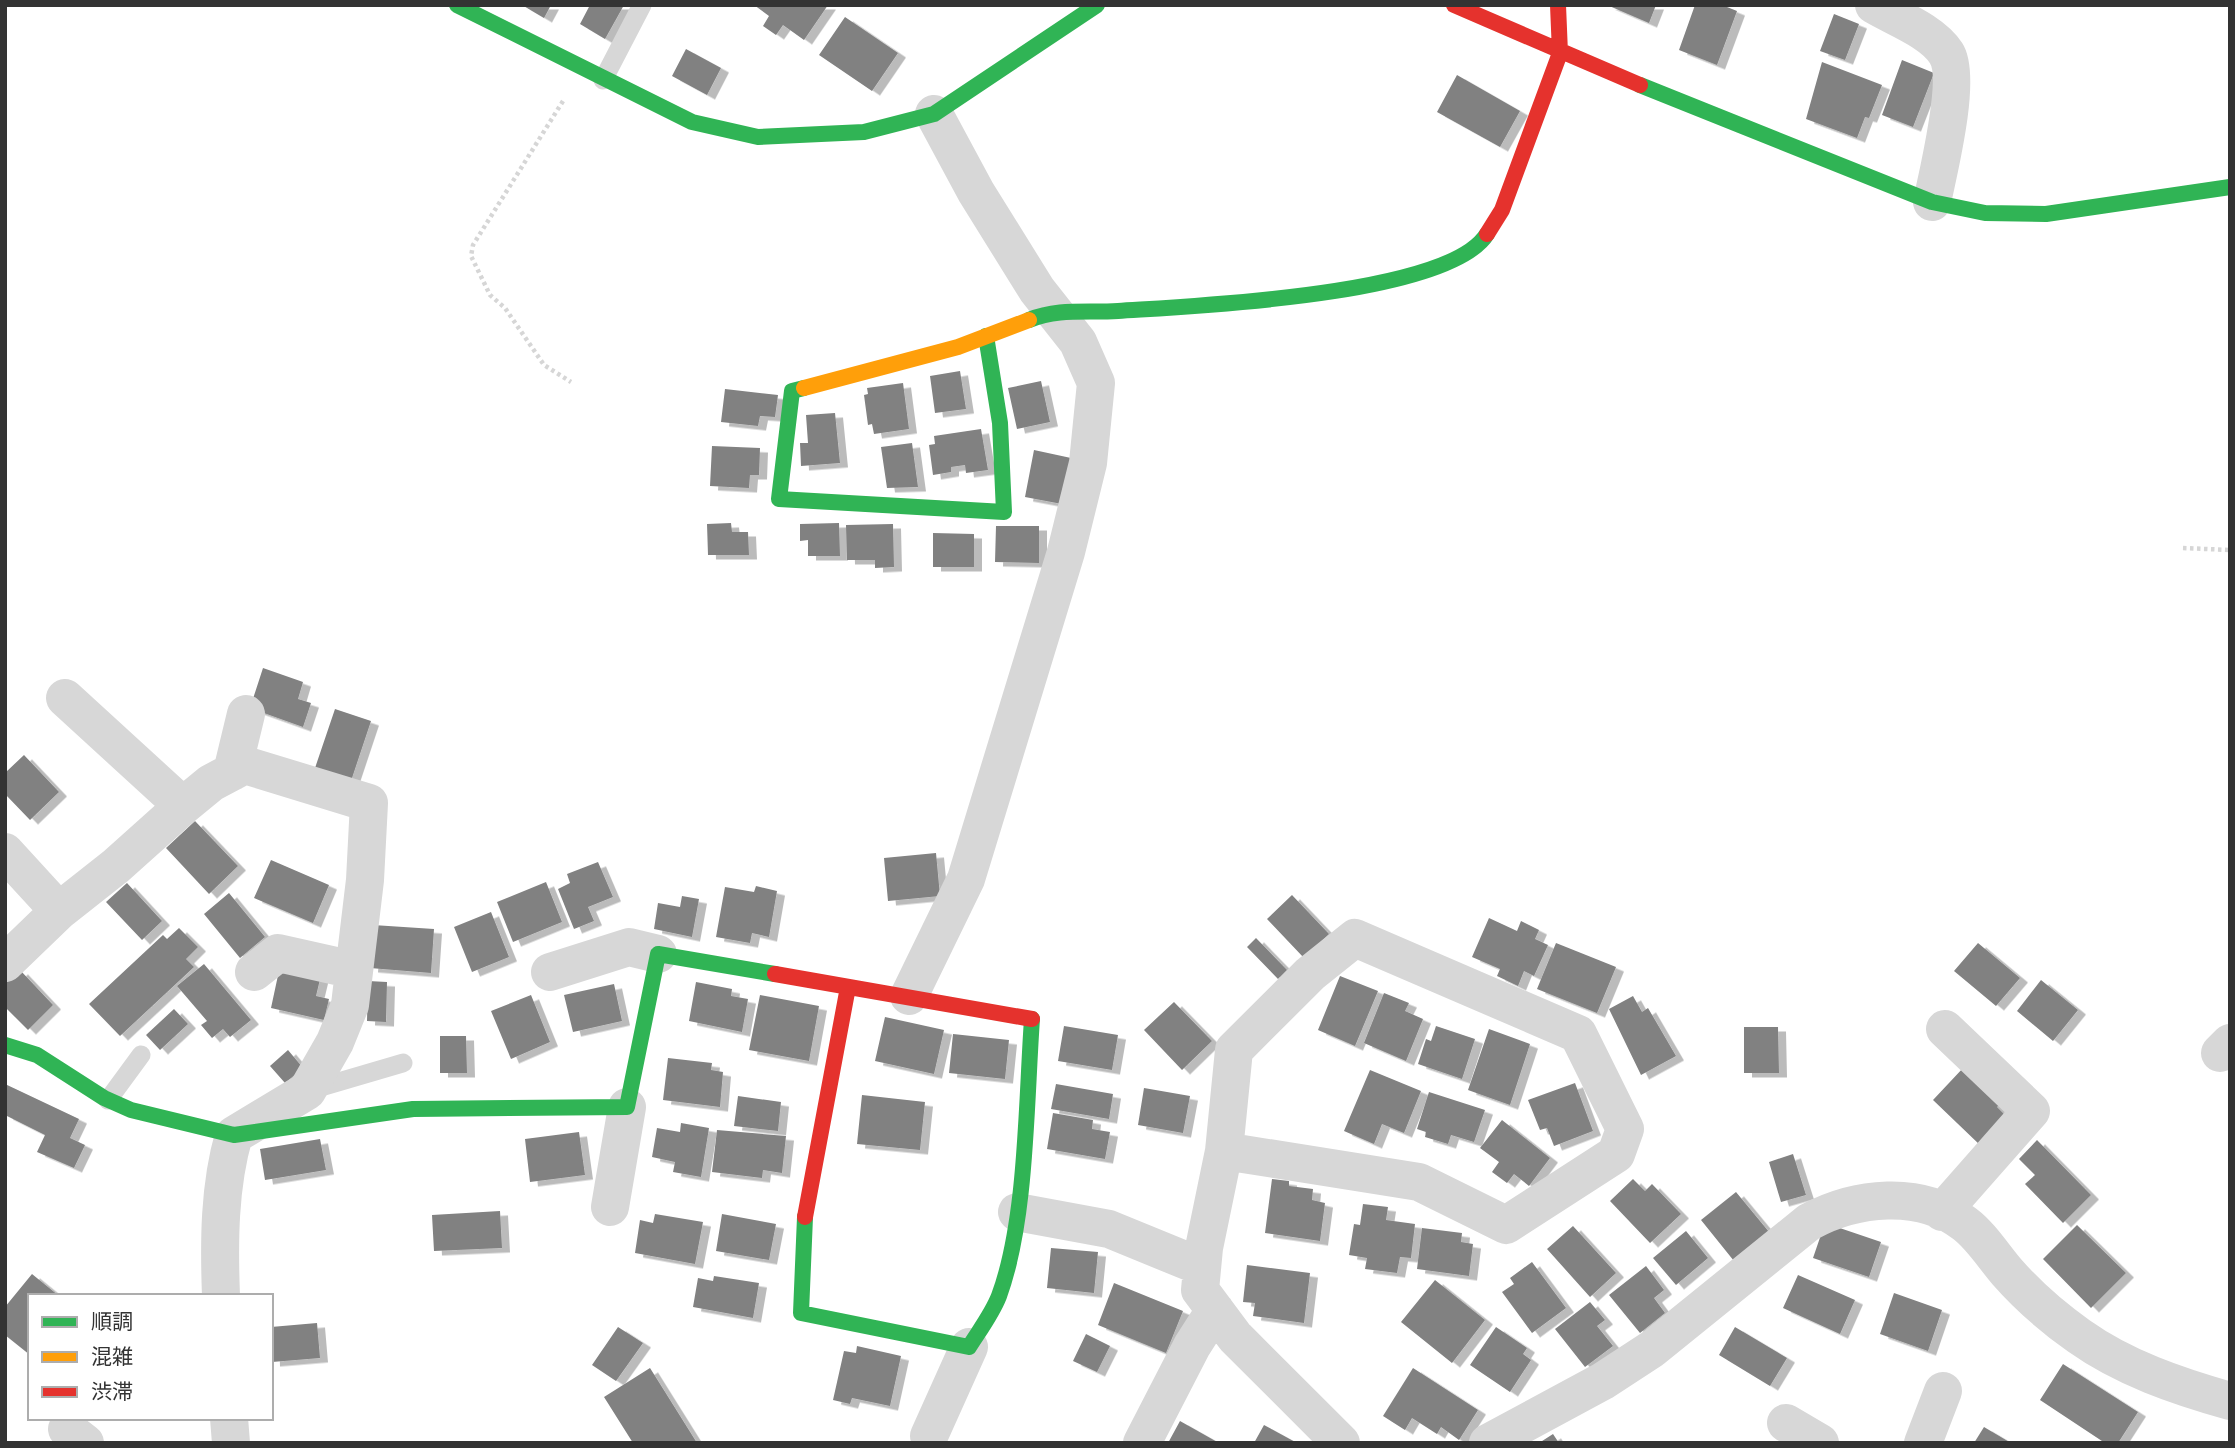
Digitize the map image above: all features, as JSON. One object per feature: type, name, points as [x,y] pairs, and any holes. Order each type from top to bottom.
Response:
[{"type":"street","points":[[457,5],[692,122],[758,137],[864,132],[934,114],[1097,5]]},
{"type":"street","points":[[1454,5],[1560,52],[1932,202],[1985,213],[2046,214],[2230,187]]},
{"type":"street","points":[[986,336],[996,376],[1003,430],[1004,512],[779,499],[792,391],[958,347],[986,336],[1052,311],[1093,313],[1293,298],[1344,291],[1455,261],[1482,242],[1502,210],[1560,52],[1558,5]]},
{"type":"street","points":[[1874,5],[1932,39],[1947,54],[1950,82],[1946,136],[1932,202]]},
{"type":"street","points":[[909,996],[966,879],[1066,552],[1088,463],[1096,383],[1078,342],[1052,311],[976,192],[934,114]]},
{"type":"street","points":[[65,698],[183,806]]},
{"type":"street","points":[[232,772],[246,714]]},
{"type":"street","points":[[5,963],[59,912],[183,806],[211,783],[245,765],[369,803],[365,880],[350,1005],[335,1042],[307,1091],[234,1135],[226,1162],[219,1252],[221,1294]]},
{"type":"street","points":[[5,852],[59,912]]},
{"type":"street","points":[[1224,1152],[1419,1182],[1506,1225],[1616,1154],[1625,1129],[1577,1034],[1354,938],[1310,974],[1234,1050],[1224,1152],[1200,1290],[1235,1337],[1341,1443]]},
{"type":"street","points":[[550,972],[629,947],[1032,1018],[1017,1212],[998,1297],[969,1347],[929,1436]]},
{"type":"street","points":[[254,972],[278,953],[354,970]]},
{"type":"street","points":[[610,1208],[658,954]]},
{"type":"street","points":[[848,986],[804,1224],[801,1313],[969,1347]]},
{"type":"street","points":[[1942,1212],[2031,1111],[1945,1029]]},
{"type":"street","points":[[5,1045],[37,1055],[108,1100],[167,1121],[234,1135],[298,1128],[412,1109],[627,1107]]},
{"type":"street","points":[[1488,1443],[1603,1381],[1652,1349],[1809,1222],[1835,1208],[1867,1201],[1905,1202],[1942,1212],[1966,1224],[2036,1304],[2081,1338],[2137,1370],[2230,1401]]},
{"type":"street","points":[[1017,1212],[1109,1229],[1202,1267]]},
{"type":"street","points":[[1142,1443],[1215,1310]]},
{"type":"street","points":[[1923,1443],[1943,1391]]},
{"type":"street","points":[[229,1420],[231,1443]]},
{"type":"street","points":[[1786,1423],[1820,1443]]},
{"type":"lane","points":[[603,80],[642,5]]},
{"type":"lane","points":[[108,1100],[141,1055]]},
{"type":"lane","points":[[307,1091],[403,1063]]},
{"type":"path","points":[[571,382],[544,365],[505,308],[491,295],[471,256],[473,245],[583,69]]},
{"type":"path","points":[[2183,548],[2230,550]]},
{"type":"building","points":[[522,5],[551,5],[544,18]]},
{"type":"building","points":[[590,5],[624,5],[605,39],[580,24]]},
{"type":"building","points":[[754,5],[828,5],[804,40],[783,25],[776,35],[763,26],[769,16]]},
{"type":"building","points":[[1607,5],[1656,5],[1649,23]]},
{"type":"building","points":[[1695,5],[1722,5],[1737,11],[1717,65],[1679,50]]},
{"type":"building","points":[[1834,14],[1859,24],[1845,60],[1820,51]]},
{"type":"building","points":[[845,17],[898,53],[872,91],[819,55]]},
{"type":"building","points":[[686,49],[721,68],[707,95],[672,76]]},
{"type":"building","points":[[1902,60],[1934,73],[1913,127],[1882,115]]},
{"type":"building","points":[[1822,62],[1882,85],[1869,118],[1865,117],[1857,138],[1806,119]]},
{"type":"building","points":[[1457,75],[1520,111],[1500,147],[1437,112]]},
{"type":"building","points":[[960,371],[966,409],[935,413],[930,376]]},
{"type":"building","points":[[1041,381],[1050,422],[1017,429],[1008,388]]},
{"type":"building","points":[[903,383],[909,429],[874,434],[872,424],[868,425],[864,395],[868,394],[867,388]]},
{"type":"building","points":[[725,389],[778,395],[775,417],[760,416],[758,426],[721,422]]},
{"type":"building","points":[[835,413],[840,463],[801,466],[800,443],[808,443],[806,415]]},
{"type":"building","points":[[981,429],[988,470],[966,473],[965,465],[951,467],[951,472],[933,475],[929,445],[935,444],[934,436]]},
{"type":"building","points":[[912,443],[918,487],[887,488],[881,447]]},
{"type":"building","points":[[712,446],[760,448],[759,475],[750,475],[749,488],[710,486]]},
{"type":"building","points":[[1034,450],[1071,458],[1062,504],[1025,497]]},
{"type":"building","points":[[731,523],[732,532],[748,532],[749,555],[708,555],[707,524]]},
{"type":"building","points":[[839,523],[840,556],[808,556],[808,540],[800,541],[800,524]]},
{"type":"building","points":[[893,524],[894,567],[875,568],[875,560],[847,560],[846,525]]},
{"type":"building","points":[[996,526],[1039,526],[1039,563],[995,562]]},
{"type":"building","points":[[933,533],[974,534],[974,567],[933,567]]},
{"type":"building","points":[[263,668],[303,682],[298,699],[311,703],[303,727],[250,708]]},
{"type":"building","points":[[335,709],[371,721],[350,784],[314,771]]},
{"type":"building","points":[[24,755],[59,792],[30,820],[5,794],[5,773]]},
{"type":"building","points":[[195,821],[238,866],[209,894],[166,848]]},
{"type":"building","points":[[936,853],[940,896],[888,901],[884,858]]},
{"type":"building","points":[[271,860],[329,885],[313,923],[254,898]]},
{"type":"building","points":[[598,862],[613,897],[588,907],[594,921],[574,929],[558,889],[570,883],[567,874]]},
{"type":"building","points":[[546,882],[562,922],[513,942],[497,902]]},
{"type":"building","points":[[127,883],[162,921],[142,940],[106,902]]},
{"type":"building","points":[[756,886],[777,891],[769,937],[752,933],[750,943],[716,937],[725,887],[754,892]]},
{"type":"building","points":[[229,893],[265,937],[240,958],[204,914]]},
{"type":"building","points":[[1292,895],[1329,934],[1304,958],[1267,919]]},
{"type":"building","points":[[682,896],[699,899],[692,937],[654,929],[658,903],[680,907]]},
{"type":"building","points":[[491,912],[509,957],[472,972],[454,927]]},
{"type":"building","points":[[1489,918],[1517,931],[1521,921],[1539,930],[1535,939],[1548,945],[1534,976],[1524,971],[1518,986],[1497,976],[1500,969],[1472,957]]},
{"type":"building","points":[[373,925],[434,929],[431,973],[370,968]]},
{"type":"building","points":[[179,928],[198,947],[186,959],[194,967],[120,1036],[89,1004],[163,935],[167,939]]},
{"type":"building","points":[[1256,938],[1287,970],[1278,979],[1247,947]]},
{"type":"building","points":[[1556,943],[1616,967],[1597,1013],[1537,989]]},
{"type":"building","points":[[1978,943],[2020,978],[1996,1006],[1954,971]]},
{"type":"building","points":[[204,964],[251,1020],[230,1037],[223,1029],[212,1038],[201,1025],[207,1021],[177,986]]},
{"type":"building","points":[[280,966],[321,975],[316,996],[329,999],[324,1020],[271,1008]]},
{"type":"building","points":[[20,970],[53,1005],[28,1030],[5,1007],[5,984]]},
{"type":"building","points":[[1340,976],[1378,991],[1355,1046],[1318,1030]]},
{"type":"building","points":[[2041,980],[2078,1010],[2053,1041],[2017,1011]]},
{"type":"building","points":[[368,981],[387,982],[386,1022],[367,1021]]},
{"type":"building","points":[[696,982],[732,989],[731,996],[748,999],[742,1032],[689,1021]]},
{"type":"building","points":[[614,984],[622,1021],[573,1032],[564,995]]},
{"type":"building","points":[[1384,993],[1409,1003],[1405,1011],[1423,1019],[1406,1061],[1364,1043]]},
{"type":"building","points":[[531,995],[550,1042],[511,1059],[491,1011]]},
{"type":"building","points":[[760,995],[819,1006],[809,1061],[749,1050]]},
{"type":"building","points":[[1633,996],[1642,1012],[1648,1008],[1676,1056],[1641,1075],[1609,1009]]},
{"type":"building","points":[[1174,1002],[1212,1041],[1182,1070],[1144,1030]]},
{"type":"building","points":[[174,1009],[188,1024],[160,1050],[146,1035]]},
{"type":"building","points":[[885,1017],[944,1030],[934,1074],[875,1061]]},
{"type":"building","points":[[1064,1026],[1118,1035],[1112,1070],[1058,1061]]},
{"type":"building","points":[[1436,1026],[1475,1039],[1462,1079],[1418,1064],[1426,1039],[1431,1041]]},
{"type":"building","points":[[1744,1027],[1778,1027],[1779,1073],[1744,1073]]},
{"type":"building","points":[[1489,1029],[1530,1044],[1510,1105],[1468,1090]]},
{"type":"building","points":[[953,1034],[1009,1040],[1005,1079],[949,1073]]},
{"type":"building","points":[[440,1036],[466,1036],[467,1073],[440,1073]]},
{"type":"building","points":[[288,1050],[303,1068],[285,1083],[270,1066]]},
{"type":"building","points":[[668,1058],[712,1063],[711,1070],[723,1072],[720,1107],[663,1100]]},
{"type":"building","points":[[1964,1067],[2001,1103],[1997,1107],[2008,1118],[1981,1146],[1933,1100]]},
{"type":"building","points":[[1370,1070],[1421,1091],[1404,1133],[1382,1124],[1374,1144],[1344,1131]]},
{"type":"building","points":[[1575,1083],[1593,1131],[1554,1146],[1547,1128],[1540,1130],[1528,1100]]},
{"type":"building","points":[[5,1084],[79,1119],[70,1138],[85,1145],[74,1168],[37,1152],[45,1135],[5,1115]]},
{"type":"building","points":[[1056,1084],[1113,1094],[1109,1119],[1051,1109]]},
{"type":"building","points":[[1144,1088],[1190,1096],[1183,1133],[1138,1125]]},
{"type":"building","points":[[1429,1092],[1485,1110],[1474,1142],[1451,1135],[1448,1144],[1425,1137],[1426,1132],[1417,1129]]},
{"type":"building","points":[[862,1095],[925,1102],[920,1150],[857,1144]]},
{"type":"building","points":[[738,1096],[781,1102],[778,1131],[734,1126]]},
{"type":"building","points":[[1053,1113],[1093,1120],[1092,1129],[1110,1132],[1105,1159],[1047,1149]]},
{"type":"building","points":[[1502,1120],[1550,1158],[1529,1186],[1514,1174],[1507,1183],[1492,1172],[1499,1162],[1480,1148]]},
{"type":"building","points":[[681,1123],[709,1128],[701,1177],[673,1172],[675,1162],[652,1157],[657,1128],[680,1132]]},
{"type":"building","points":[[717,1130],[786,1136],[782,1173],[763,1170],[762,1178],[712,1172]]},
{"type":"building","points":[[579,1132],[585,1175],[530,1182],[525,1139]]},
{"type":"building","points":[[320,1139],[326,1170],[265,1180],[260,1149]]},
{"type":"building","points":[[2037,1140],[2091,1195],[2063,1223],[2025,1184],[2035,1175],[2019,1159]]},
{"type":"building","points":[[1793,1154],[1806,1195],[1781,1202],[1769,1162]]},
{"type":"building","points":[[1272,1179],[1289,1181],[1289,1186],[1313,1189],[1312,1200],[1325,1203],[1320,1241],[1265,1233]]},
{"type":"building","points":[[1633,1179],[1645,1191],[1652,1184],[1681,1214],[1650,1243],[1610,1201]]},
{"type":"building","points":[[1736,1192],[1769,1232],[1734,1261],[1701,1220]]},
{"type":"building","points":[[1363,1204],[1388,1207],[1386,1220],[1415,1224],[1411,1258],[1400,1257],[1397,1273],[1365,1269],[1367,1258],[1349,1255],[1354,1224],[1360,1225]]},
{"type":"building","points":[[500,1211],[502,1248],[434,1251],[432,1215]]},
{"type":"building","points":[[655,1214],[703,1222],[695,1264],[635,1253],[640,1220],[653,1223]]},
{"type":"building","points":[[722,1214],[776,1224],[769,1260],[716,1251]]},
{"type":"building","points":[[1825,1223],[1881,1242],[1869,1277],[1813,1258]]},
{"type":"building","points":[[2077,1225],[2126,1273],[2091,1308],[2043,1259]]},
{"type":"building","points":[[1573,1226],[1616,1273],[1590,1297],[1547,1249]]},
{"type":"building","points":[[1422,1228],[1462,1233],[1461,1242],[1473,1244],[1469,1276],[1417,1269]]},
{"type":"building","points":[[1686,1231],[1708,1258],[1676,1285],[1653,1258]]},
{"type":"building","points":[[1051,1248],[1098,1252],[1094,1293],[1047,1288]]},
{"type":"building","points":[[1532,1262],[1566,1308],[1532,1333],[1502,1292],[1514,1284],[1510,1278]]},
{"type":"building","points":[[1247,1265],[1310,1273],[1304,1323],[1253,1316],[1255,1303],[1243,1302]]},
{"type":"building","points":[[1646,1266],[1664,1290],[1654,1298],[1665,1313],[1640,1333],[1609,1295]]},
{"type":"building","points":[[32,1274],[57,1294],[28,1294],[28,1353],[5,1335],[5,1307]]},
{"type":"building","points":[[1798,1275],[1855,1300],[1840,1334],[1783,1308]]},
{"type":"building","points":[[714,1276],[759,1283],[753,1318],[693,1307],[698,1278],[713,1281]]},
{"type":"building","points":[[1435,1280],[1485,1320],[1452,1363],[1401,1322]]},
{"type":"building","points":[[1114,1283],[1183,1311],[1166,1353],[1098,1325]]},
{"type":"building","points":[[1894,1293],[1942,1310],[1928,1351],[1880,1334]]},
{"type":"building","points":[[1590,1302],[1605,1320],[1597,1326],[1613,1346],[1585,1367],[1555,1329]]},
{"type":"building","points":[[317,1323],[320,1358],[273,1362],[273,1327]]},
{"type":"building","points":[[618,1327],[643,1343],[616,1381],[592,1365]]},
{"type":"building","points":[[1496,1327],[1527,1348],[1523,1354],[1531,1360],[1510,1392],[1470,1365]]},
{"type":"building","points":[[1735,1327],[1787,1358],[1770,1386],[1719,1355]]},
{"type":"building","points":[[1086,1334],[1110,1346],[1097,1372],[1073,1361]]},
{"type":"building","points":[[857,1346],[901,1356],[890,1406],[852,1398],[850,1404],[833,1400],[844,1351],[856,1353]]},
{"type":"building","points":[[2063,1364],[2138,1412],[2118,1443],[2105,1443],[2040,1400]]},
{"type":"building","points":[[650,1368],[697,1443],[633,1443],[604,1397]]},
{"type":"building","points":[[1413,1368],[1478,1410],[1459,1440],[1441,1427],[1437,1434],[1412,1418],[1405,1430],[1383,1416]]},
{"type":"building","points":[[1180,1421],[1219,1443],[1168,1443]]},
{"type":"building","points":[[1264,1425],[1297,1443],[1254,1443]]},
{"type":"building","points":[[1984,1427],[2011,1443],[1974,1443]]},
{"type":"building","points":[[1553,1434],[1559,1443],[1539,1443]]},
{"type":"traffic: fast","points":[[457,5],[692,122],[758,137],[864,132],[934,114],[1097,5]]},
{"type":"traffic: fast","points":[[1640,85],[1932,202],[1985,213],[2046,214],[2230,187]]},
{"type":"traffic: fast","points":[[1029,320],[1062,312],[1118,311],[1257,301],[1373,284],[1423,271],[1463,255],[1487,234]]},
{"type":"traffic: fast","points":[[804,388],[792,391],[779,499],[1004,512],[1000,423],[986,336]]},
{"type":"traffic: fast","points":[[5,1045],[37,1055],[104,1098],[131,1110],[234,1135],[413,1109],[627,1107],[658,954],[775,974]]},
{"type":"traffic: fast","points":[[805,1217],[801,1313],[969,1347],[999,1296],[1015,1232],[1024,1160],[1032,1019]]},
{"type":"traffic: slow","points":[[804,388],[958,347],[1029,320]]},
{"type":"traffic: jam","points":[[1454,5],[1640,85]]},
{"type":"traffic: jam","points":[[1487,234],[1502,210],[1560,53],[1558,5]]},
{"type":"traffic: jam","points":[[775,974],[1032,1019]]},
{"type":"traffic: jam","points":[[805,1217],[848,987]]}]
